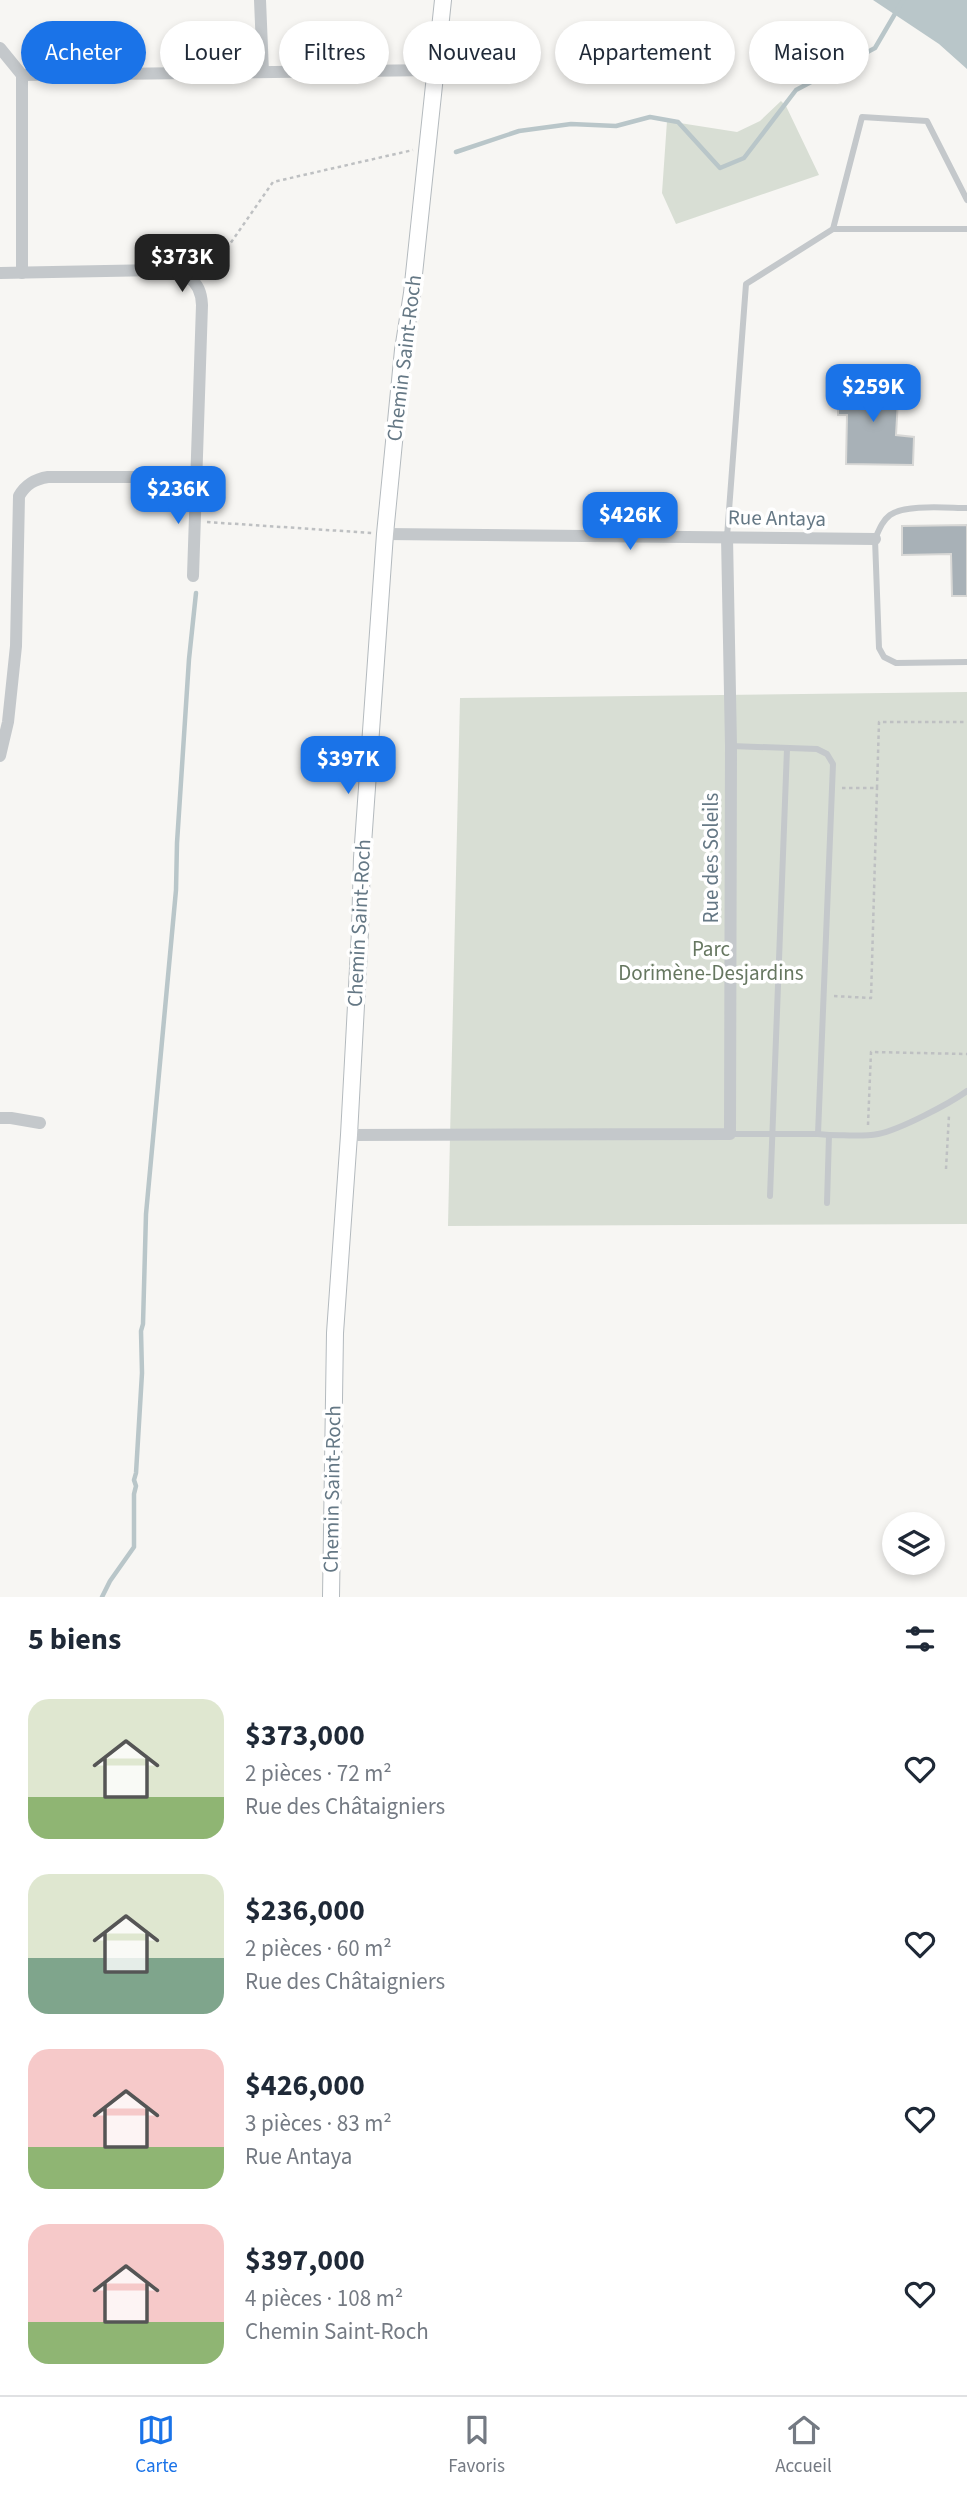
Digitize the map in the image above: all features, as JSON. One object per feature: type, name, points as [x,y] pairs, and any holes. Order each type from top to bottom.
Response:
[{"type":"main road","name":"Chemin Saint-Roch","points":[[441,21],[443,0]]},
{"type":"main road","name":"Chemin Saint-Roch","points":[[331,1597],[334,1333],[349,1135],[362,858],[386,534],[403,351],[412,293],[434,84]]},
{"type":"street","points":[[260,0],[261,21]]},
{"type":"street","points":[[0,48],[21,74]]},
{"type":"street","points":[[265,72],[403,70]]},
{"type":"street","points":[[22,84],[22,273]]},
{"type":"street","points":[[0,273],[174,271],[192,279],[199,288],[202,305],[193,576]]},
{"type":"street","points":[[0,756],[14,680],[19,496],[23,489],[38,478],[48,477],[196,477]]},
{"type":"street","name":"Rue Antaya","points":[[386,534],[875,538]]},
{"type":"street","name":"Rue des Soleils","points":[[727,537],[730,1134]]},
{"type":"street","points":[[0,1118],[40,1124]]},
{"type":"street","points":[[349,1135],[730,1134]]},
{"type":"lane","points":[[833,229],[862,117],[927,121],[967,200]]},
{"type":"lane","points":[[727,537],[746,284],[833,229],[967,229]]},
{"type":"lane","points":[[967,508],[914,509],[891,514],[881,525],[875,538],[879,648],[884,657],[896,663],[967,662]]},
{"type":"lane","points":[[730,746],[817,749],[827,754],[833,764],[818,1135]]},
{"type":"lane","points":[[770,1196],[787,748]]},
{"type":"lane","points":[[730,1134],[867,1136],[883,1133],[967,1091]]},
{"type":"lane","points":[[827,1203],[829,1135]]},
{"type":"path","points":[[199,288],[273,182],[427,147]]},
{"type":"path","points":[[195,521],[386,534]]},
{"type":"path","points":[[824,996],[872,998],[879,722],[967,722]]},
{"type":"path","points":[[832,787],[877,788]]},
{"type":"path","points":[[867,1136],[871,1052],[967,1054]]},
{"type":"path","points":[[946,1169],[950,1101]]},
{"type":"green space","points":[[781,101],[786,106],[819,175],[676,224],[662,193],[667,121],[737,132],[760,121]]},
{"type":"green space","name":"Parc Dorimène-Desjardins","points":[[967,692],[967,1224],[448,1226],[460,698]]},
{"type":"shaded area","points":[[873,0],[967,0],[967,69],[939,44]]},
{"type":"building","points":[[838,382],[899,383],[896,435],[914,437],[913,465],[846,464],[847,415],[838,415]]},
{"type":"building","points":[[967,525],[967,596],[952,596],[951,554],[902,555],[902,526]]},
{"type":"waterway","points":[[456,152],[519,131],[571,124],[616,126],[650,117],[678,122],[720,168],[744,158],[796,90],[875,48],[903,0]]},
{"type":"waterway","points":[[102,1597],[134,1547],[134,1480],[142,1373],[146,1214],[176,890],[189,659],[196,593]]}]
